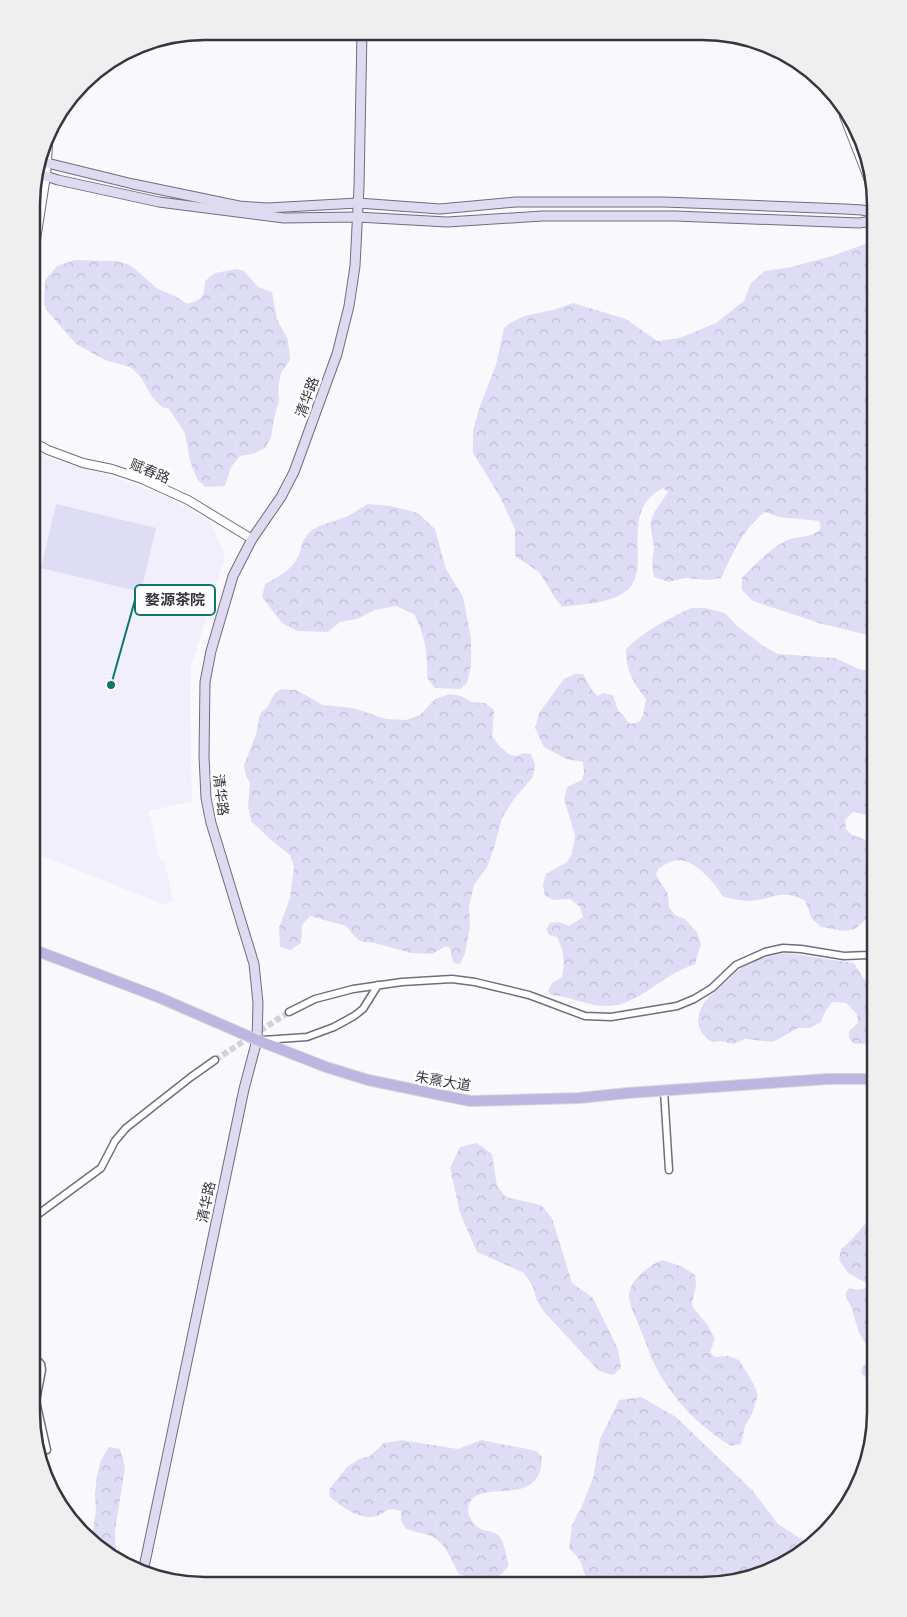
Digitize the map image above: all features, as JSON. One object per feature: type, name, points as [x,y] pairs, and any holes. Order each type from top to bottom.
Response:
[{"type":"main road","name":"清华路","points":[[144,1565],[244,1089],[257,1040],[258,1003],[254,964],[211,823],[206,798],[204,682],[211,650],[233,576],[252,539],[272,511],[294,472],[337,354],[349,306],[356,266],[362,40]]},
{"type":"main road","points":[[46,163],[133,184],[239,206],[267,208],[358,204],[440,209],[516,202],[664,202],[867,211]]},
{"type":"main road","points":[[43,175],[142,198],[204,209],[284,218],[357,217],[447,222],[542,216],[675,216],[860,224],[867,222]]},
{"type":"main road","name":"朱熹大道","points":[[40,952],[158,997],[257,1040],[326,1067],[368,1080],[470,1101],[579,1098],[628,1092],[827,1079],[867,1079]]},
{"type":"street","points":[[40,214],[46,176],[44,168]]},
{"type":"street","name":"赋春路","points":[[40,446],[83,463],[112,469],[142,479],[188,500],[252,539]]},
{"type":"street","points":[[289,1012],[316,999],[353,989],[402,982],[452,979],[529,995],[585,1016],[610,1017],[677,1006],[694,999],[712,988],[736,965],[765,952],[783,948],[844,956],[867,954]]},
{"type":"street","points":[[257,1040],[302,1038],[334,1027],[354,1016],[363,1008],[378,985]]},
{"type":"street","points":[[40,1213],[101,1168],[115,1141],[126,1128],[215,1060]]},
{"type":"street","points":[[664,1091],[669,1170]]},
{"type":"street","points":[[40,1363],[42,1370],[40,1380]]},
{"type":"street","points":[[40,1419],[47,1450]]},
{"type":"shaded area","points":[[40,455],[115,477],[169,498],[210,521],[225,556],[191,667],[192,801],[149,811],[160,860],[165,862],[173,901],[164,905],[40,855]]},
{"type":"green space","points":[[867,243],[867,635],[822,624],[753,601],[742,590],[742,578],[764,557],[776,547],[792,538],[814,534],[821,528],[819,521],[779,517],[765,512],[757,518],[745,534],[734,551],[721,578],[709,580],[685,578],[669,582],[654,577],[652,564],[654,547],[650,523],[655,511],[668,492],[663,488],[649,499],[641,512],[638,527],[637,573],[632,585],[622,594],[608,600],[562,607],[539,572],[515,556],[515,529],[499,495],[473,453],[473,430],[496,365],[504,328],[524,316],[553,310],[573,303],[626,319],[657,341],[680,338],[716,323],[744,301],[751,283],[765,271],[791,267],[832,256]]},
{"type":"green space","points":[[75,260],[116,261],[130,265],[158,289],[177,297],[187,304],[202,297],[205,281],[215,273],[236,269],[244,271],[258,287],[272,292],[277,319],[288,340],[290,360],[281,373],[278,389],[279,400],[271,438],[265,448],[253,454],[240,456],[231,467],[225,486],[205,487],[197,479],[190,461],[185,433],[169,409],[162,407],[152,397],[141,377],[130,367],[105,360],[76,344],[48,312],[44,304],[45,280],[57,266]]},
{"type":"green space","points":[[56,504],[156,528],[141,592],[41,568]]},
{"type":"green space","points":[[368,504],[391,506],[418,513],[435,529],[446,569],[463,597],[471,638],[471,665],[467,683],[460,689],[435,688],[427,678],[425,645],[414,614],[396,606],[375,610],[357,619],[340,622],[328,632],[297,631],[282,623],[262,597],[265,584],[283,573],[295,562],[303,541],[312,530],[347,516]]},
{"type":"green space","points":[[691,608],[705,608],[725,613],[737,626],[765,647],[778,654],[835,658],[867,671],[867,815],[853,812],[845,820],[846,829],[852,835],[867,842],[867,919],[855,929],[845,931],[821,927],[812,919],[805,901],[789,895],[748,901],[724,897],[709,878],[695,866],[681,860],[673,861],[659,868],[656,875],[668,894],[669,907],[675,915],[685,919],[697,932],[701,944],[695,964],[668,977],[633,999],[614,1006],[597,1005],[551,995],[548,991],[552,983],[562,977],[563,957],[557,937],[549,935],[546,929],[550,923],[559,922],[569,926],[583,917],[580,907],[570,899],[554,900],[545,896],[543,885],[546,874],[567,862],[572,854],[575,835],[564,799],[567,787],[582,780],[584,772],[583,762],[566,759],[544,747],[535,728],[539,713],[564,679],[575,674],[583,674],[592,690],[598,696],[603,693],[613,695],[618,710],[630,724],[639,722],[643,715],[646,699],[631,676],[627,664],[626,649],[649,630]]},
{"type":"green space","points":[[281,689],[296,690],[323,705],[353,708],[386,719],[406,720],[420,715],[435,699],[450,694],[461,696],[472,702],[485,703],[494,710],[492,736],[500,747],[510,755],[531,754],[535,765],[533,777],[514,799],[502,818],[487,867],[474,885],[469,906],[470,927],[465,954],[460,964],[453,963],[450,948],[446,946],[432,954],[411,953],[375,943],[362,942],[346,926],[310,916],[302,925],[301,943],[290,950],[280,947],[279,928],[290,898],[294,867],[290,855],[251,821],[248,806],[250,783],[246,776],[244,765],[256,734],[260,714],[268,706],[274,694]]},
{"type":"green space","points":[[787,953],[854,963],[863,978],[867,980],[867,1043],[854,1044],[849,1038],[849,1031],[858,1023],[857,1014],[846,1003],[832,1002],[821,1022],[810,1028],[798,1028],[773,1042],[745,1039],[733,1044],[721,1041],[713,1042],[707,1038],[700,1030],[698,1024],[699,1013],[705,1001],[742,967],[768,956]]},
{"type":"green space","points":[[477,1143],[492,1154],[497,1186],[506,1197],[541,1205],[552,1218],[572,1283],[593,1298],[618,1349],[621,1368],[613,1375],[599,1371],[545,1313],[537,1301],[533,1287],[524,1273],[477,1252],[460,1213],[450,1168],[460,1147]]},
{"type":"green space","points":[[867,1221],[867,1345],[859,1332],[852,1308],[845,1294],[849,1288],[859,1290],[866,1288],[866,1283],[848,1273],[839,1260],[841,1249]]},
{"type":"green space","points":[[662,1260],[681,1266],[695,1275],[696,1287],[692,1306],[707,1324],[715,1339],[710,1352],[715,1357],[728,1356],[739,1360],[753,1383],[758,1395],[752,1414],[745,1426],[741,1444],[731,1446],[696,1419],[666,1385],[652,1359],[629,1300],[629,1295],[636,1278],[646,1269]]},
{"type":"green space","points":[[867,1362],[867,1379],[861,1373],[862,1367]]},
{"type":"green space","points":[[641,1397],[676,1417],[752,1490],[778,1524],[804,1541],[775,1560],[734,1574],[712,1577],[585,1577],[580,1560],[569,1549],[572,1525],[593,1478],[600,1439],[619,1400]]},
{"type":"green space","points":[[401,1440],[458,1449],[481,1440],[537,1451],[542,1457],[539,1473],[532,1483],[522,1488],[477,1495],[468,1506],[470,1518],[479,1528],[496,1534],[502,1540],[509,1566],[500,1575],[495,1577],[470,1577],[459,1574],[447,1551],[439,1541],[428,1535],[405,1528],[401,1520],[401,1511],[391,1509],[376,1516],[366,1517],[348,1510],[329,1496],[330,1488],[347,1467],[359,1459],[370,1456],[384,1443]]},
{"type":"green space","points":[[109,1447],[120,1449],[125,1467],[115,1531],[116,1550],[92,1532],[96,1511],[97,1476],[101,1460]]},
{"type":"tunnel","points":[[215,1060],[289,1012]]},
{"type":"place","name":"婺源茶院","points":[[111,685]]}]
